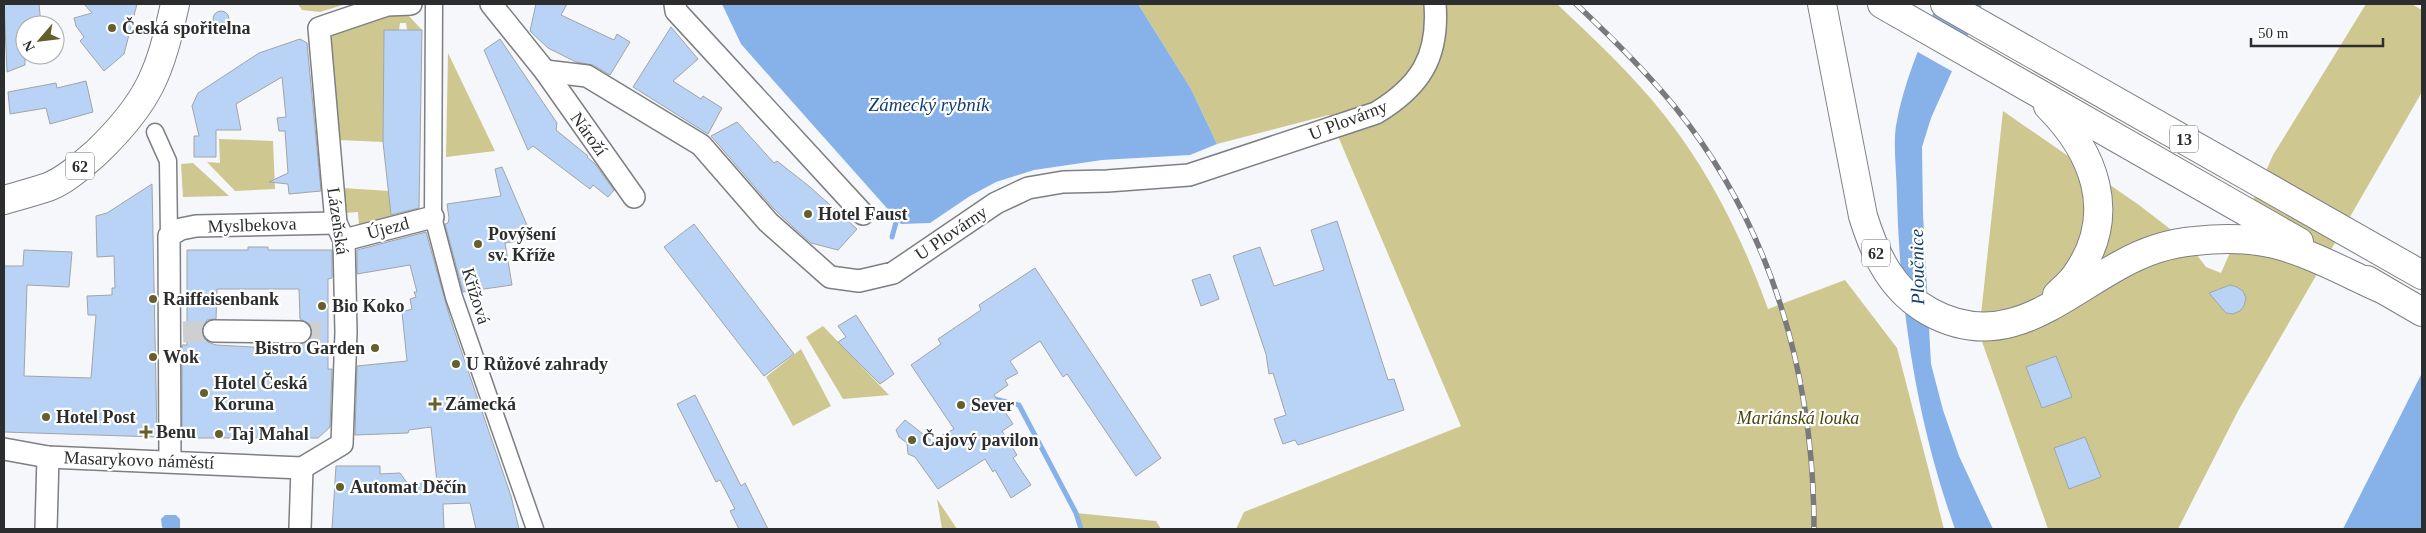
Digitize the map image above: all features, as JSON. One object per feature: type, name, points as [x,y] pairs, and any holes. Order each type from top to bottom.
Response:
[{"type":"main road","name":"62","points":[[4,200],[48,187],[63,179],[86,162],[116,133],[140,105],[153,81],[165,51],[175,4]]},
{"type":"main road","name":"62","points":[[1822,4],[1832,64],[1865,223],[1879,259],[1903,293],[1940,317],[1956,323],[1991,326],[2022,321],[2038,314],[2142,254],[2195,241],[2240,240],[2275,244],[2382,289]]},
{"type":"main road","name":"13","points":[[1882,4],[2422,312]]},
{"type":"main road","name":"13","points":[[1945,4],[2422,275]]},
{"type":"main road","points":[[2005,74],[2040,98],[2068,128],[2086,156],[2097,192],[2099,216],[2090,252],[2077,274],[2038,314]]},
{"type":"street","name":"Lázeňská","points":[[302,468],[342,444],[336,332],[340,232],[319,28],[387,5],[411,4]]},
{"type":"street","name":"Křížová","points":[[434,4],[433,217],[454,297],[535,529]]},
{"type":"street","points":[[491,4],[545,71]]},
{"type":"street","points":[[675,4],[676,11],[863,214]]},
{"type":"street","name":"U Plovárny","points":[[545,71],[587,76],[701,144],[768,222],[830,277],[859,281],[893,273],[996,203],[1028,188],[1064,182],[1189,175],[1376,113],[1394,102],[1411,87],[1424,70],[1433,50],[1435,4]]},
{"type":"street","name":"Nároží","points":[[545,71],[634,197]]},
{"type":"street","points":[[155,132],[168,161],[175,332],[170,461]]},
{"type":"street","name":"Újezd","points":[[340,232],[433,217]]},
{"type":"street","name":"Myslbekova","points":[[170,236],[181,229],[196,226],[340,232]]},
{"type":"street","points":[[214,331],[300,332]]},
{"type":"street","points":[[4,449],[48,457]]},
{"type":"street","name":"Masarykovo náměstí","points":[[46,529],[48,457],[302,468]]},
{"type":"street","points":[[300,529],[302,468]]},
{"type":"green space","points":[[298,4],[346,4],[320,12],[302,10]]},
{"type":"green space","name":"Mariánská louka","points":[[1138,4],[1557,4],[1627,72],[1682,138],[1711,184],[1737,233],[1768,309],[1845,280],[1897,348],[1944,529],[1236,529],[1244,512],[1461,426],[1329,115],[1217,144],[1191,89]]},
{"type":"green space","points":[[2366,4],[2412,4],[2422,10],[2422,92],[2238,411],[2178,529],[2048,529],[1979,333],[2003,111],[2139,205],[2187,242],[2206,267],[2221,273],[2273,155]]},
{"type":"green space","points":[[388,14],[408,15],[422,30],[407,30],[406,23],[400,23],[399,30],[384,30],[383,142],[338,140],[329,40],[334,34]]},
{"type":"green space","points":[[448,53],[495,151],[446,157]]},
{"type":"green space","points":[[219,139],[273,141],[275,189],[235,191],[207,162],[220,163]]},
{"type":"green space","points":[[193,163],[229,196],[183,197],[181,164]]},
{"type":"green space","points":[[343,188],[389,191],[392,219],[359,227],[358,212],[346,213]]},
{"type":"green space","points":[[823,326],[889,395],[843,399],[806,337]]},
{"type":"green space","points":[[801,349],[831,406],[793,426],[766,377]]},
{"type":"green space","points":[[937,499],[957,529],[942,529]]},
{"type":"green space","points":[[1076,513],[1156,521],[1161,529],[1081,529]]},
{"type":"water","name":"Zámecký rybník","points":[[722,4],[1138,4],[1191,89],[1217,144],[1190,155],[1102,160],[1034,170],[996,182],[970,196],[930,223],[901,224],[741,44]]},
{"type":"water","name":"Ploučnice","points":[[1937,4],[1982,4],[1931,118],[1922,147],[1923,214],[1931,364],[1943,410],[1959,456],[1993,529],[1955,529],[1930,448],[1921,407],[1913,366],[1902,283],[1895,152],[1896,126],[1908,79]]},
{"type":"water","points":[[2422,373],[2422,529],[2343,529]]},
{"type":"water","points":[[165,515],[176,515],[180,519],[180,528],[164,529],[161,519]]},
{"type":"pier","points":[[1930,15],[1970,38],[1955,73],[1916,51]]},
{"type":"building","points":[[4,4],[39,4],[40,15],[15,15],[15,65],[25,65],[7,72]]},
{"type":"building","points":[[84,4],[137,4],[124,54],[104,71],[80,41],[84,37],[76,26],[74,18],[92,13]]},
{"type":"building","points":[[536,4],[567,4],[561,15],[614,40],[617,34],[630,42],[610,75],[593,65],[576,62],[548,48],[530,31]]},
{"type":"building","points":[[221,11],[227,13],[229,19],[227,25],[221,27],[215,25],[213,19],[215,13]]},
{"type":"building","points":[[671,27],[698,59],[673,81],[701,99],[703,96],[722,108],[708,134],[633,87]]},
{"type":"building","points":[[384,30],[422,30],[419,208],[391,215],[383,142]]},
{"type":"building","points":[[300,39],[307,43],[321,191],[289,194],[288,184],[269,182],[288,173],[285,131],[279,131],[277,118],[286,117],[282,77],[236,104],[241,130],[216,130],[216,157],[194,157],[194,136],[199,136],[192,106],[198,93],[259,53]]},
{"type":"building","points":[[500,39],[557,123],[556,130],[588,156],[614,190],[608,197],[593,185],[590,189],[533,146],[528,150],[484,50]]},
{"type":"building","points":[[86,81],[93,112],[50,124],[46,108],[10,114],[8,92],[56,83],[57,88]]},
{"type":"building","points":[[737,122],[774,163],[777,161],[810,187],[857,229],[838,250],[811,243],[793,227],[773,208],[711,136]]},
{"type":"building","name":"Povýšení sv. Kříže","points":[[502,167],[533,239],[505,243],[512,285],[463,292],[445,224],[448,223],[449,218],[447,204],[501,196],[495,169]]},
{"type":"building","points":[[152,184],[157,437],[4,432],[4,266],[23,266],[24,250],[72,252],[69,287],[27,285],[24,376],[91,378],[96,315],[88,315],[87,296],[112,295],[112,288],[115,288],[114,256],[97,257],[96,216],[107,213]]},
{"type":"building","points":[[1337,221],[1388,380],[1394,379],[1404,410],[1298,445],[1295,440],[1283,444],[1274,419],[1286,415],[1273,373],[1269,374],[1266,354],[1233,256],[1260,247],[1274,286],[1324,270],[1311,230]]},
{"type":"building","points":[[694,224],[794,354],[764,376],[664,247]]},
{"type":"building","points":[[426,232],[450,318],[511,496],[519,529],[476,529],[470,503],[443,504],[444,529],[332,529],[336,466],[380,466],[380,474],[400,473],[408,484],[437,482],[431,427],[409,430],[408,433],[355,435],[357,366],[407,361],[402,312],[412,309],[410,299],[416,297],[414,292],[417,292],[410,265],[357,274],[357,250]]},
{"type":"building","points":[[248,247],[268,247],[268,250],[332,250],[332,278],[328,279],[328,369],[332,369],[330,427],[318,438],[182,438],[182,345],[187,345],[187,250],[248,250]],"holes":[[[217,289],[299,289],[300,319],[311,325],[311,338],[300,344],[270,344],[270,348],[216,345],[208,342],[203,337],[202,330],[207,320],[216,319]]]},
{"type":"building","points":[[1035,268],[1161,458],[1136,476],[1067,374],[1063,377],[1040,341],[1010,361],[1018,373],[1005,380],[1008,385],[994,395],[1013,424],[1002,431],[1017,455],[1013,458],[1031,485],[1011,498],[995,470],[993,472],[985,459],[938,489],[915,457],[908,454],[907,443],[899,437],[896,430],[905,420],[932,441],[954,429],[911,365],[941,344],[938,339],[981,310],[979,305]]},
{"type":"building","points":[[1210,274],[1219,299],[1201,306],[1192,280]]},
{"type":"building","points":[[2230,285],[2243,291],[2246,298],[2244,306],[2240,311],[2233,314],[2226,313],[2209,293]]},
{"type":"building","points":[[856,315],[894,374],[880,384],[838,342],[846,337],[838,326]]},
{"type":"building","points":[[2056,356],[2072,397],[2042,408],[2026,367]]},
{"type":"building","points":[[695,395],[741,486],[745,483],[768,529],[739,529],[730,511],[735,509],[720,480],[716,482],[677,404]]},
{"type":"building","points":[[2085,437],[2101,477],[2069,489],[2054,448]]},
{"type":"waterway","points":[[892,237],[898,215]]},
{"type":"waterway","points":[[991,398],[1019,405],[1076,513],[1081,529]]},
{"type":"tunnel","points":[[183,332],[214,331]]},
{"type":"tunnel","points":[[300,332],[327,332]]},
{"type":"railway","points":[[1576,4],[1652,80],[1675,107],[1709,153],[1738,202],[1762,253],[1781,306],[1796,360],[1806,416],[1812,472],[1814,529]]},
{"type":"place","name":"Česká spořitelna","points":[[112,28]]},
{"type":"place","name":"Hotel Faust","points":[[808,214]]},
{"type":"place","name":"Povýšení sv. Kříže","points":[[478,244]]},
{"type":"place","name":"Raiffeisenbank","points":[[153,299]]},
{"type":"place","name":"Bio Koko","points":[[322,306]]},
{"type":"place","name":"Bistro Garden","points":[[375,348]]},
{"type":"place","name":"Wok","points":[[153,357]]},
{"type":"place","name":"U Růžové zahrady","points":[[456,364]]},
{"type":"place","name":"Hotel Česká Koruna","points":[[204,393]]},
{"type":"place","name":"Zámecká","points":[[435,404]]},
{"type":"place","name":"Sever","points":[[961,405]]},
{"type":"place","name":"Hotel Post","points":[[46,417]]},
{"type":"place","name":"Benu","points":[[146,432]]},
{"type":"place","name":"Taj Mahal","points":[[219,434]]},
{"type":"place","name":"Čajový pavilon","points":[[912,440]]},
{"type":"place","name":"Automat Děčín","points":[[340,487]]}]
